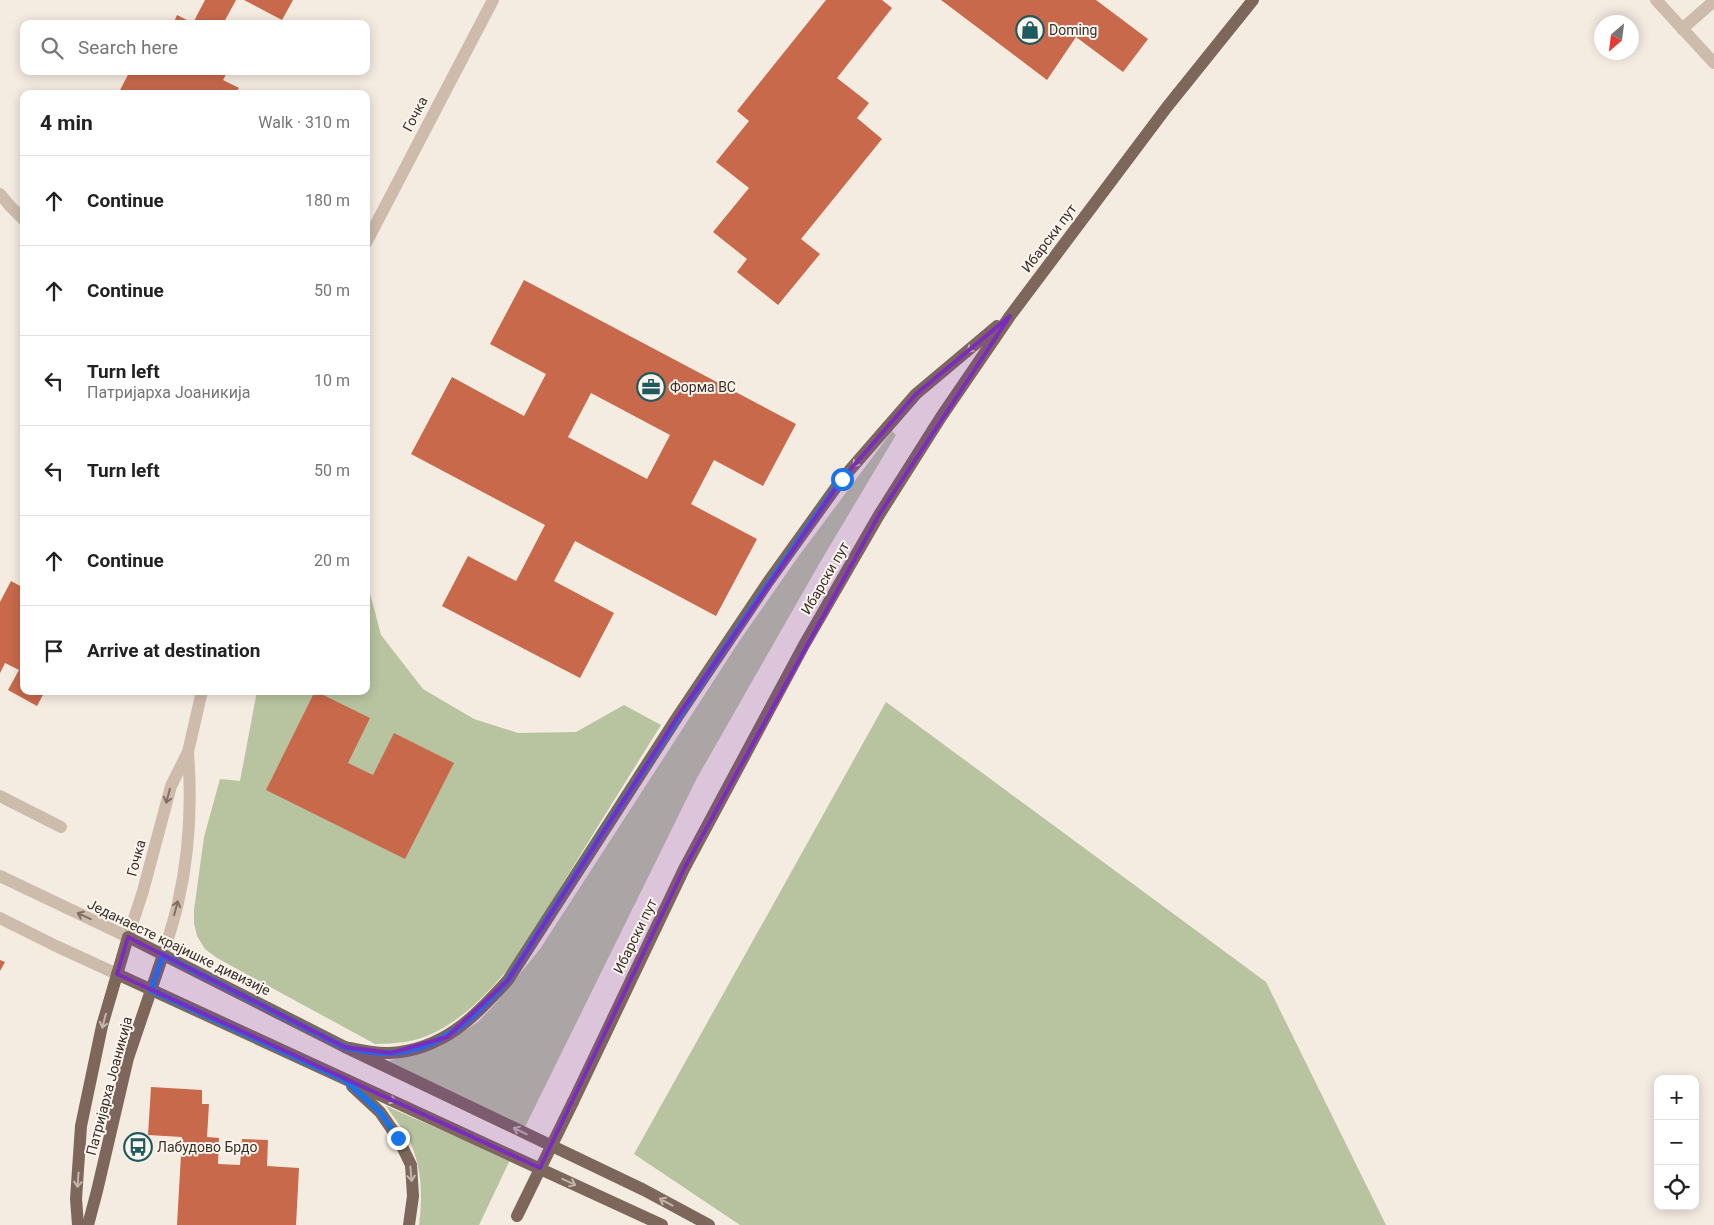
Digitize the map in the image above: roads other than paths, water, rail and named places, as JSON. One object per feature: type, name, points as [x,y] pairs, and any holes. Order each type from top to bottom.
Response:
[{"type":"main road","name":"Ибарски пут","points":[[515,1221],[684,869],[804,645],[879,515],[941,417],[1010,316],[1161,115],[1254,0]]},
{"type":"main road","points":[[344,1047],[390,1053],[422,1048],[446,1037],[490,1000],[508,980],[678,716],[757,598],[842,479],[916,394],[1010,316]]},
{"type":"main road","name":"Једанаесте крајишке дивизије","points":[[128,937],[344,1047],[644,1190],[708,1225]]},
{"type":"main road","name":"Гочка","points":[[117,974],[128,937]]},
{"type":"main road","name":"Патријарха Јоаникија","points":[[88,1225],[128,1058],[163,955]]},
{"type":"main road","points":[[117,974],[662,1225]]},
{"type":"main road","name":"Патријарха Јоаникија","points":[[78,1225],[76,1199],[81,1126],[102,1026],[117,974]]},
{"type":"main road","points":[[345,1080],[380,1112],[398,1138],[410,1165],[413,1196],[409,1225]]},
{"type":"street","name":"Гочка","points":[[370,235],[493,0]]},
{"type":"street","points":[[1656,0],[1714,64]]},
{"type":"street","points":[[1682,29],[1714,1]]},
{"type":"street","points":[[0,194],[20,216]]},
{"type":"street","name":"Гочка","points":[[128,937],[143,891],[170,786],[188,752],[201,695]]},
{"type":"street","name":"Гочка","points":[[163,955],[178,903],[185,859],[191,793],[188,752]]},
{"type":"street","points":[[0,796],[61,827]]},
{"type":"street","name":"Једанаесте крајишке дивизије","points":[[0,876],[128,937]]},
{"type":"street","points":[[0,918],[117,974]]},
{"type":"place","name":"Doming","points":[[1030,30]]},
{"type":"place","name":"Форма ВС","points":[[651,387]]},
{"type":"place","name":"Лабудово Брдо","points":[[138,1147]]}]
